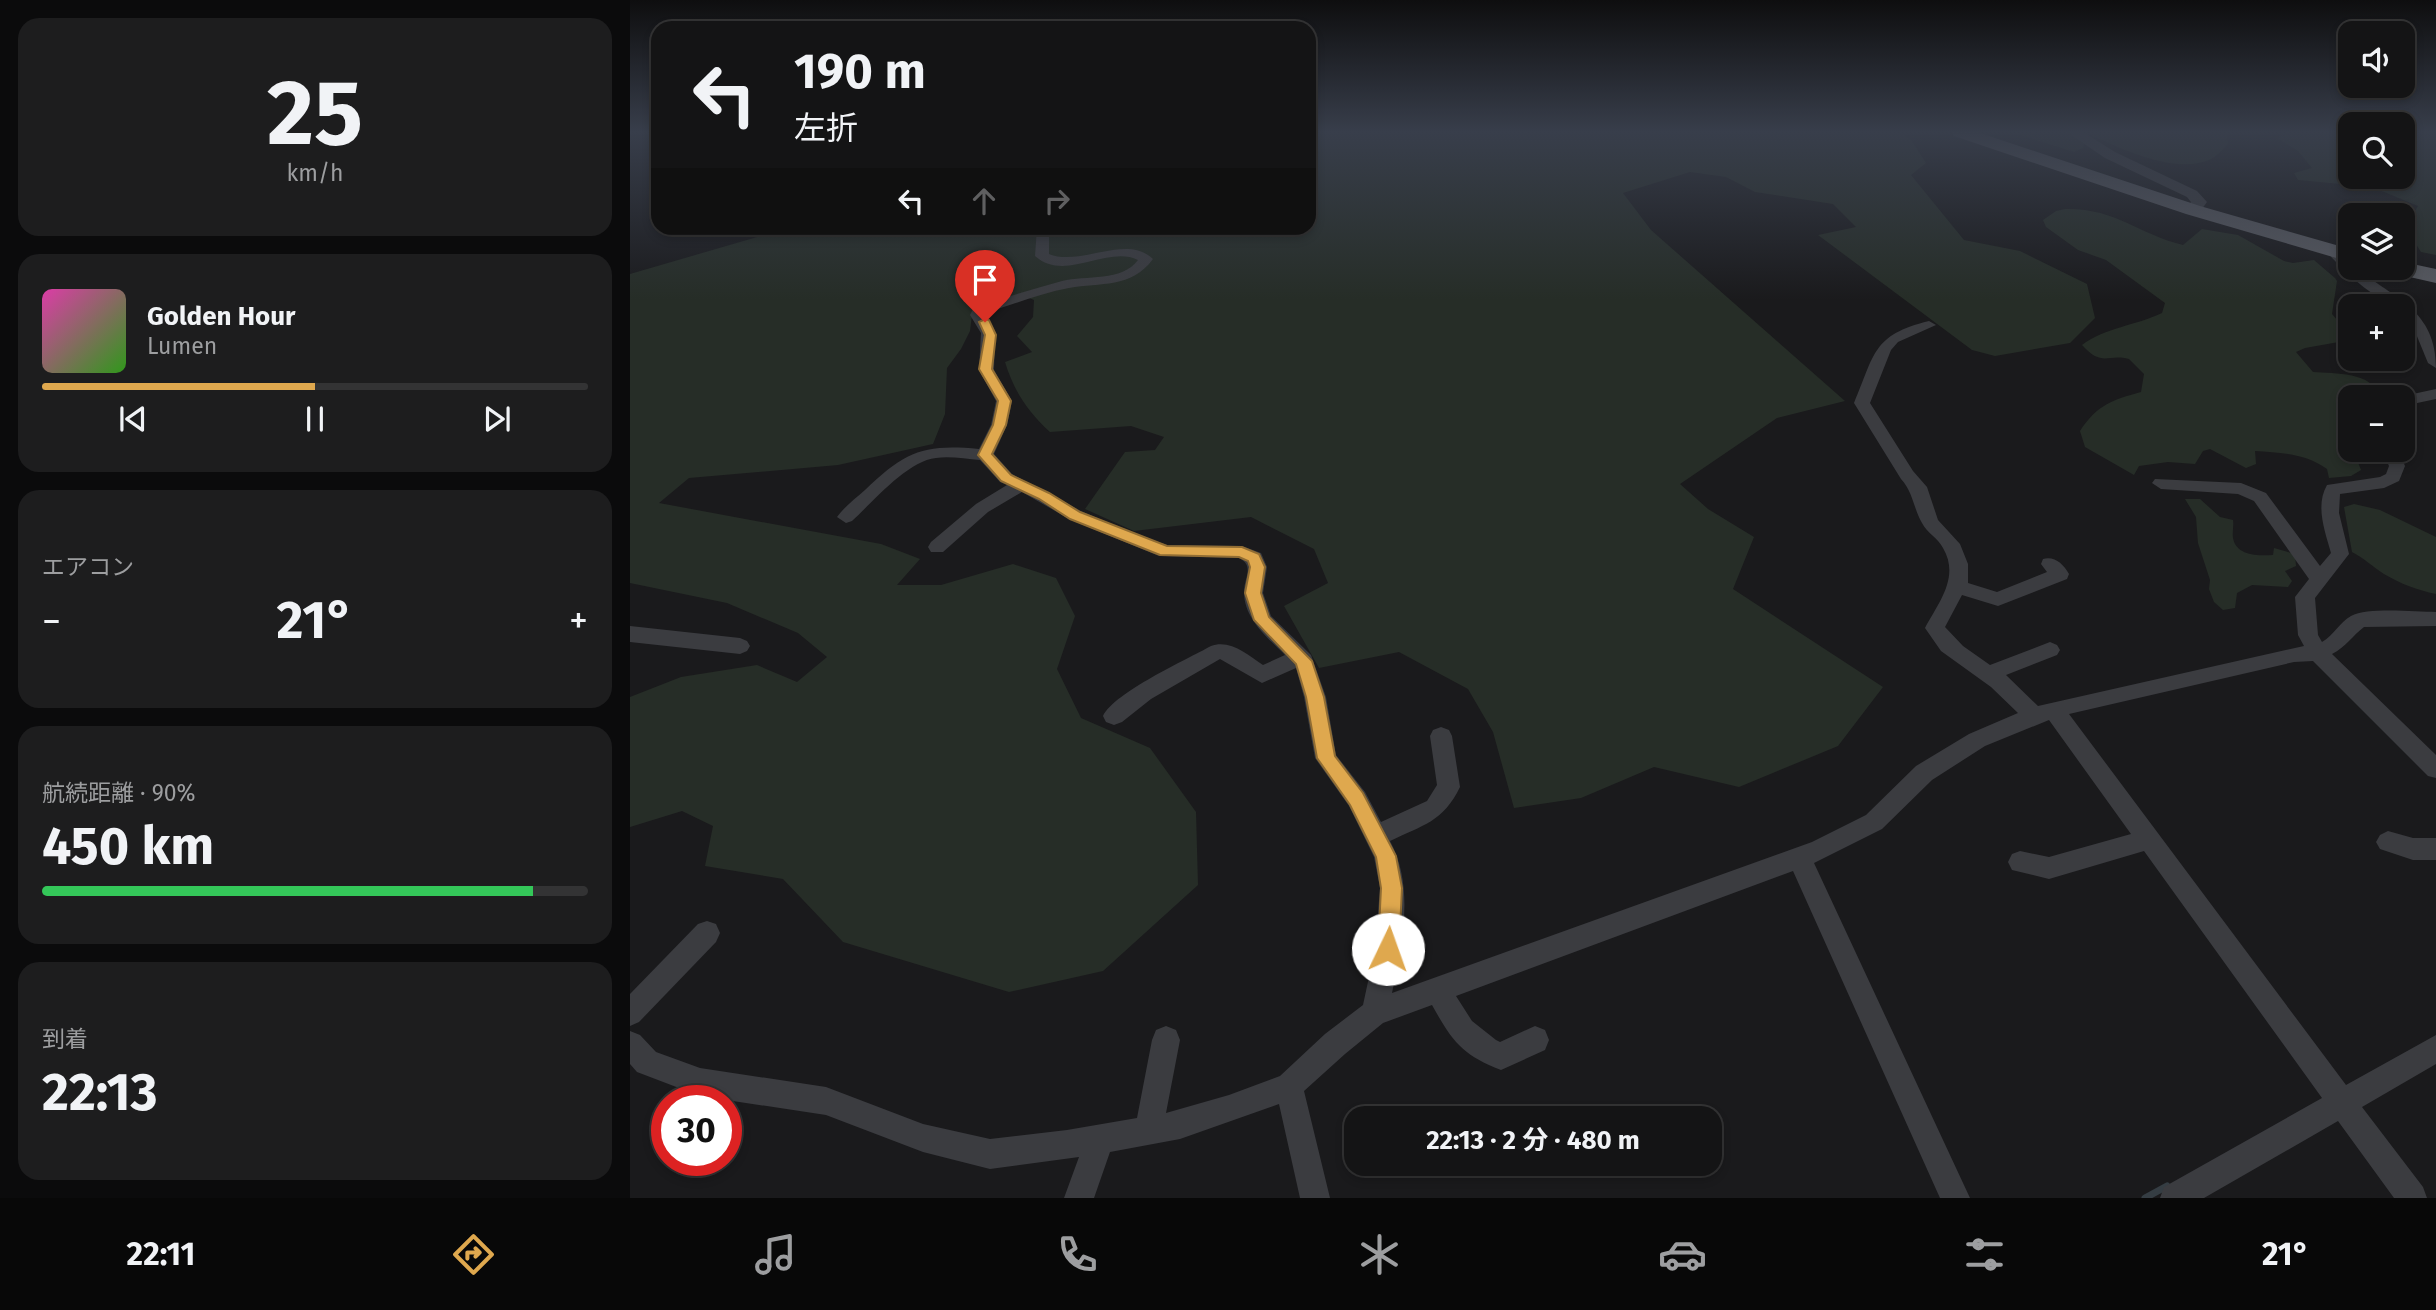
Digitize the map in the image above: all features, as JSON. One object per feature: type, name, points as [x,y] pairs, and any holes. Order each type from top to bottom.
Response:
[{"type":"main road","points":[[2127,188],[2338,253]]},
{"type":"main road","points":[[2415,271],[2436,276]]},
{"type":"street","points":[[2179,188],[2192,194],[2199,202],[2193,210]]},
{"type":"street","points":[[985,455],[999,425],[1004,401],[985,369],[990,335],[985,322],[977,315],[979,310],[1067,284],[1110,280],[1138,270],[1146,259],[1142,255],[1132,254],[1064,262],[1048,260],[1042,256],[1043,235]]},
{"type":"street","points":[[2364,280],[2384,294]]},
{"type":"street","points":[[2415,321],[2421,328],[2436,363]]},
{"type":"street","points":[[1929,325],[1893,339],[1884,349],[1862,403],[1907,475],[1918,486],[1930,522],[1951,544],[1959,564],[1960,581],[1935,628],[1943,642],[1958,656],[2044,712],[2150,839],[2412,1198]]},
{"type":"street","points":[[2415,398],[2436,394]]},
{"type":"street","points":[[846,517],[919,457],[931,453],[985,455],[1006,478],[1075,515],[1166,551],[1242,552],[1254,558],[1258,567],[1253,593],[1262,620],[1304,661],[1315,697],[1326,758],[1357,799],[1386,856],[1392,888],[1388,949],[1375,1013]]},
{"type":"street","points":[[2395,462],[2397,466],[2393,477],[2384,482],[2333,489],[2330,508],[2340,554],[2305,597],[2304,612],[2308,635],[2318,653],[2436,769]]},
{"type":"street","points":[[2161,484],[2241,489],[2260,497],[2319,579]]},
{"type":"street","points":[[937,547],[982,508],[1021,485]]},
{"type":"street","points":[[1957,587],[1998,599],[2060,574],[2050,564]]},
{"type":"street","points":[[630,1045],[647,1062],[700,1082],[826,1101],[923,1138],[990,1154],[1180,1125],[1289,1086],[1335,1044],[1375,1013],[1819,850],[1874,822],[1924,773],[1977,740],[2044,712],[2294,654],[2318,653],[2339,642],[2348,628],[2360,620],[2436,619]]},
{"type":"street","points":[[630,634],[740,646]]},
{"type":"street","points":[[1987,674],[2050,650]]},
{"type":"street","points":[[1114,716],[1144,693],[1218,651],[1228,653],[1262,675],[1299,657]]},
{"type":"street","points":[[1376,836],[1436,808],[1449,787],[1441,736]]},
{"type":"street","points":[[2020,862],[2049,868],[2150,839]]},
{"type":"street","points":[[2388,842],[2413,849],[2436,849]]},
{"type":"street","points":[[1800,857],[1955,1198]]},
{"type":"street","points":[[630,1013],[707,933]]},
{"type":"street","points":[[1438,991],[1468,1040],[1484,1051],[1501,1056],[1535,1040]]},
{"type":"street","points":[[1149,1130],[1166,1040]]},
{"type":"street","points":[[2175,1198],[2436,1049]]},
{"type":"street","points":[[1289,1086],[1315,1198]]},
{"type":"street","points":[[1079,1198],[1100,1139]]},
{"type":"shaded area","points":[[1316,188],[1639,188],[1623,193],[1651,230],[1845,401],[1777,418],[1680,484],[1708,509],[1754,537],[1733,589],[1883,687],[1838,746],[1739,787],[1654,767],[1581,798],[1514,808],[1493,732],[1468,689],[1399,652],[1319,668],[1284,606],[1328,583],[1314,549],[1251,517],[1134,531],[1085,509],[1125,452],[1155,450],[1164,437],[1131,426],[1050,432],[1022,400],[1005,362],[1032,352],[1017,336],[1033,317],[1034,300],[1012,297],[996,300],[973,307],[970,331],[947,368],[945,414],[933,444],[838,465],[689,478],[659,503],[881,544],[920,559],[897,585],[941,585],[1013,564],[1056,578],[1075,616],[1057,669],[1081,718],[1150,748],[1196,812],[1198,885],[1103,971],[1009,992],[843,942],[783,879],[705,866],[713,826],[682,811],[630,827],[630,697],[681,677],[757,665],[797,682],[827,657],[798,633],[727,603],[630,583],[630,274],[764,235],[1316,235]]},
{"type":"shaded area","points":[[1747,188],[1922,188],[1964,240],[2020,251],[2087,284],[2095,318],[2070,343],[1995,356],[1972,350],[1818,235],[1856,227],[1833,204],[1755,192]]},
{"type":"shaded area","points":[[2436,188],[2436,255],[2421,252],[2415,243],[2415,211],[2418,206],[2415,203],[2377,189]]},
{"type":"shaded area","points":[[2065,209],[2099,213],[2183,245],[2202,229],[2238,235],[2284,261],[2293,263],[2314,260],[2337,281],[2332,314],[2338,321],[2338,342],[2296,352],[2313,372],[2352,376],[2372,385],[2338,385],[2338,462],[2358,462],[2361,470],[2351,476],[2329,478],[2327,469],[2310,460],[2275,452],[2255,451],[2256,464],[2246,468],[2210,449],[2203,451],[2195,464],[2168,462],[2139,466],[2134,475],[2085,447],[2080,431],[2086,422],[2106,405],[2141,392],[2144,374],[2129,359],[2100,358],[2082,345],[2111,330],[2162,313],[2165,303],[2106,260],[2078,250],[2046,227],[2043,220],[2056,211]]},
{"type":"shaded area","points":[[2185,499],[2200,499],[2220,517],[2233,520],[2233,538],[2243,552],[2273,555],[2274,548],[2295,554],[2296,566],[2285,571],[2292,581],[2288,587],[2252,585],[2237,593],[2235,608],[2223,610],[2214,602],[2209,589],[2210,580],[2198,543],[2196,517]]},
{"type":"shaded area","points":[[2354,504],[2380,510],[2436,537],[2436,594],[2397,581],[2352,552],[2344,507]]},
{"type":"waterway","points":[[2145,1198],[2167,1186]]},
{"type":"route","points":[[985,322],[990,335],[985,369],[1004,401],[999,425],[985,455],[1006,478],[1075,515],[1166,551],[1242,552],[1254,558],[1258,567],[1253,593],[1262,620],[1304,661],[1315,697],[1326,758],[1357,799],[1386,856],[1392,888],[1388,949]]}]
